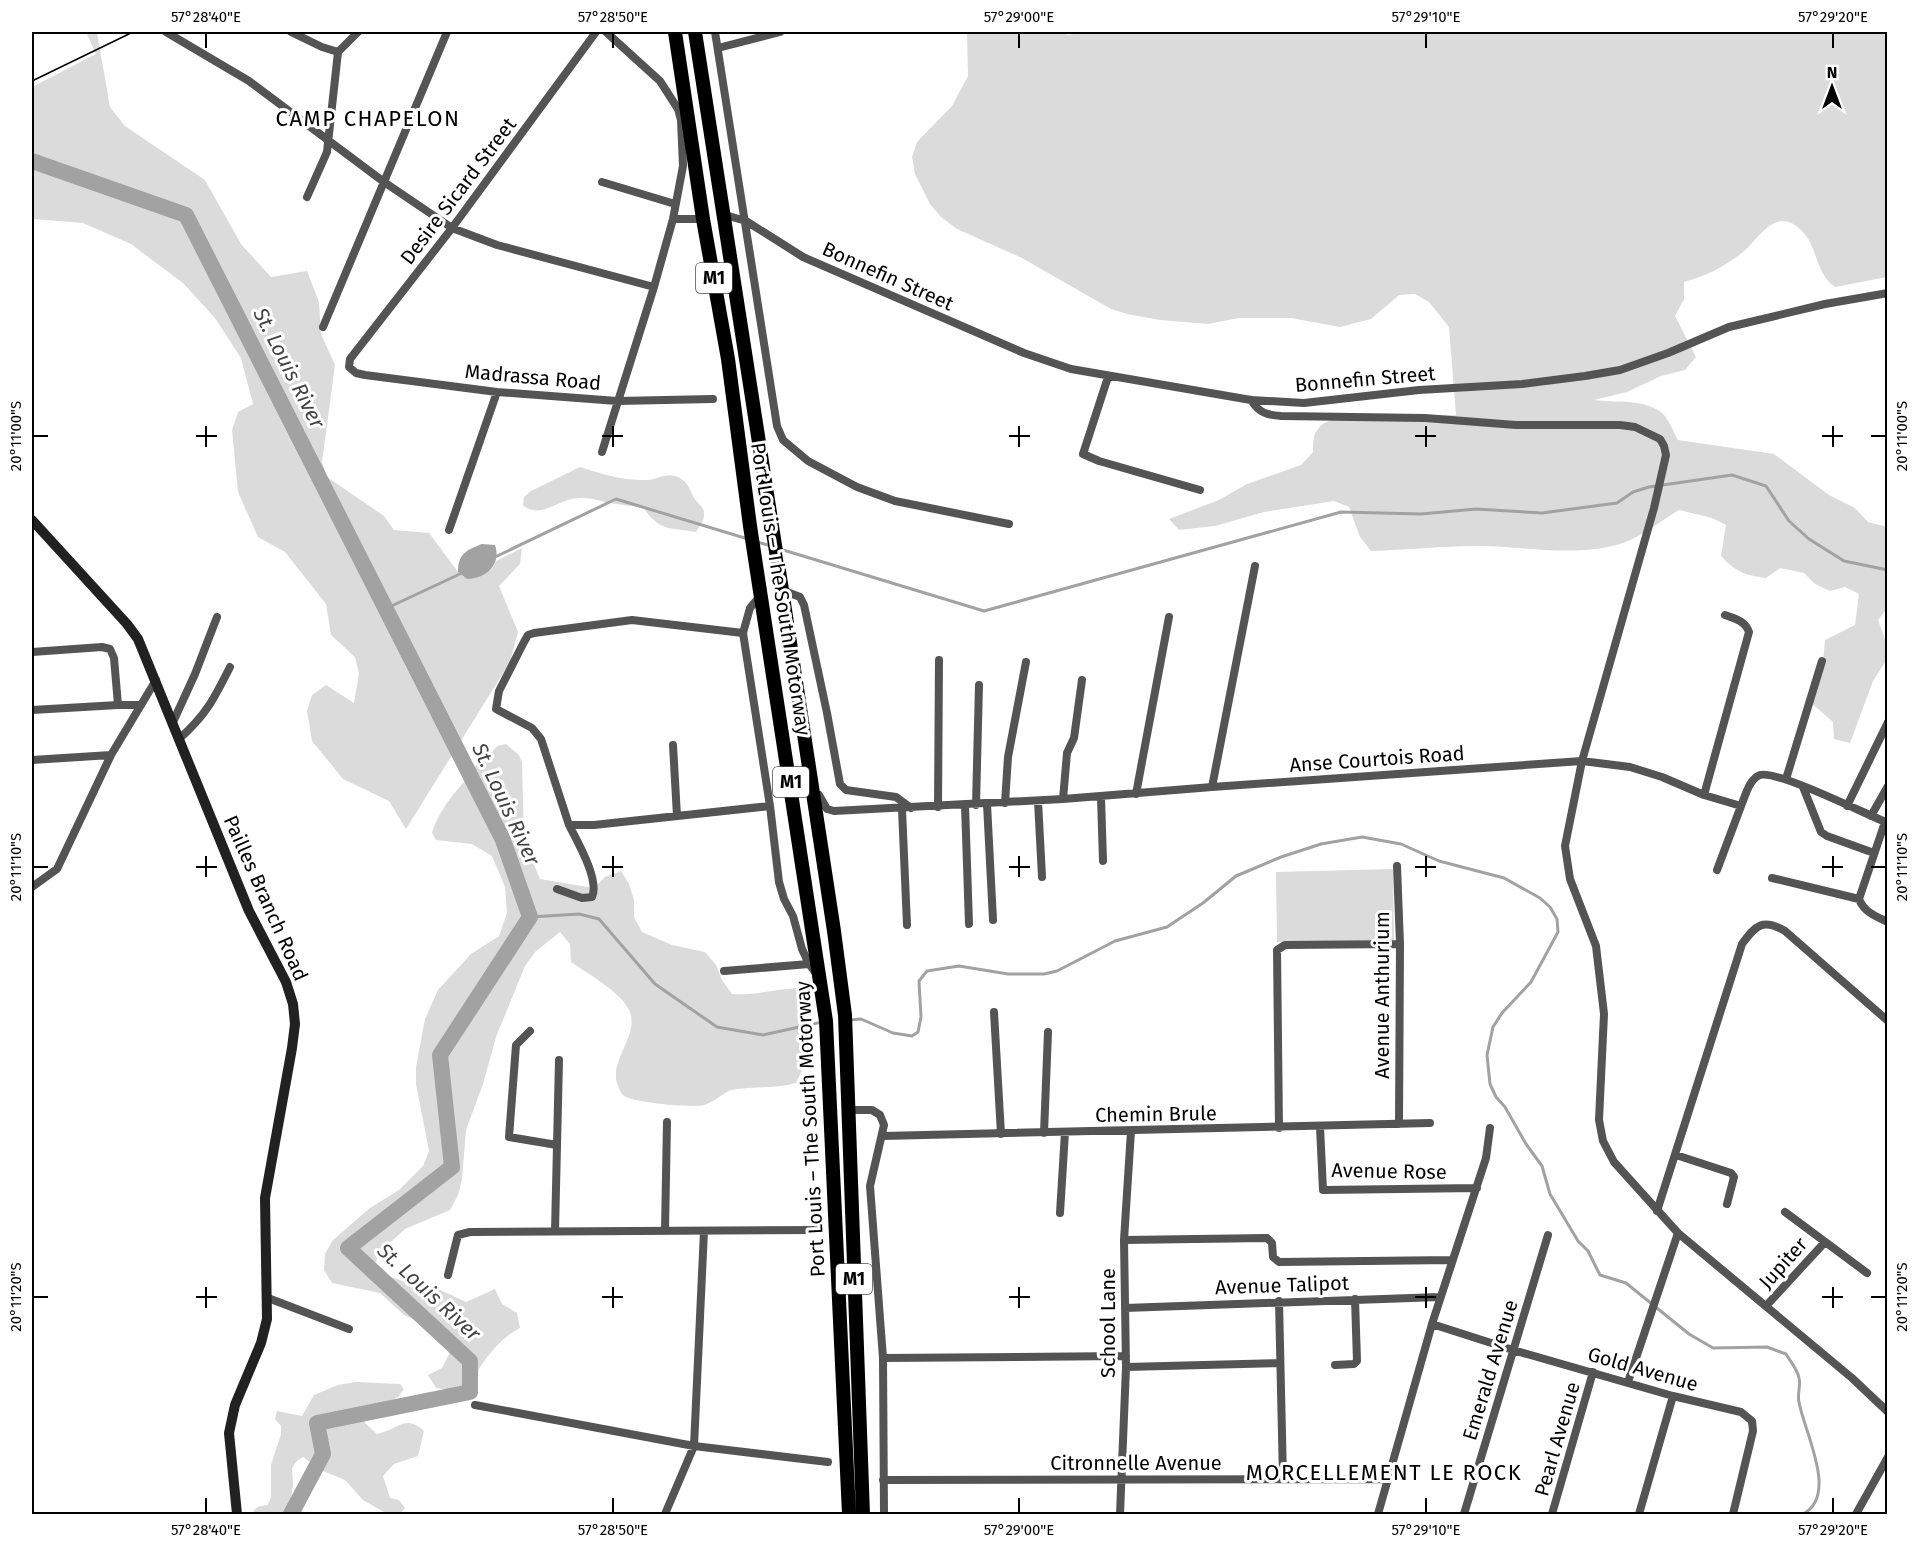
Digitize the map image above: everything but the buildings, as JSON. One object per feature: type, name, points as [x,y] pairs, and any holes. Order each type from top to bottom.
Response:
[{"type":"highway","name":"Port Louis – The South Motorway","points":[[675,32],[703,219],[728,359],[750,526],[823,995],[849,1515]]},
{"type":"highway","name":"Port Louis – The South Motorway","points":[[695,32],[772,522],[842,994],[863,1515]]},
{"type":"main road","name":"Pailles Branch Road","points":[[32,520],[138,639],[249,911],[286,982],[293,1004],[295,1024],[292,1048],[265,1198],[268,1298],[265,1329],[235,1405],[229,1433],[237,1515]]},
{"type":"street","points":[[166,32],[249,81],[384,182],[452,228],[497,245],[654,287]]},
{"type":"street","points":[[291,32],[338,52]]},
{"type":"street","points":[[307,197],[327,153],[338,52],[358,32]]},
{"type":"street","points":[[323,327],[447,32]]},
{"type":"street","name":"Desire Sicard Street","points":[[351,370],[350,359],[452,228],[596,32]]},
{"type":"street","points":[[602,452],[654,287],[673,219],[682,166],[681,120],[678,109],[660,81],[606,32]]},
{"type":"street","points":[[715,32],[777,426],[783,440],[808,461],[857,487],[895,501],[1009,524]]},
{"type":"street","points":[[718,48],[780,32]]},
{"type":"street","points":[[602,182],[675,204]]},
{"type":"street","name":"Bonnefin Street","points":[[725,215],[746,221],[803,257],[1024,353],[1071,369],[1108,377],[1251,400],[1304,403],[1419,390],[1522,384],[1585,376],[1620,370],[1668,353],[1729,327],[1825,303],[1887,293]]},
{"type":"street","points":[[673,219],[703,219]]},
{"type":"street","name":"Madrassa Road","points":[[351,370],[365,375],[497,392],[617,402],[713,399]]},
{"type":"street","points":[[1108,377],[1083,454],[1099,461],[1200,490]]},
{"type":"street","points":[[449,530],[497,392]]},
{"type":"street","points":[[1251,400],[1259,412],[1281,416],[1386,416],[1516,425],[1601,424],[1635,427],[1660,439],[1664,446],[1665,464],[1582,761],[1565,846],[1570,879],[1596,946],[1604,1014],[1599,1120],[1604,1141],[1614,1162],[1678,1233],[1852,1378],[1887,1412]]},
{"type":"street","points":[[1212,787],[1255,566]]},
{"type":"street","points":[[782,590],[800,597],[804,605],[830,725],[840,784],[846,790],[896,797],[911,808]]},
{"type":"street","points":[[761,594],[750,608],[743,633],[770,806],[779,882],[809,964],[821,979]]},
{"type":"street","points":[[1704,795],[1749,632],[1740,620],[1725,615]]},
{"type":"street","points":[[172,722],[195,674],[218,617]]},
{"type":"street","points":[[1136,794],[1169,617]]},
{"type":"street","points":[[557,889],[582,898],[592,897],[594,892],[591,875],[569,825],[541,740],[532,728],[496,709],[499,691],[528,635],[632,620],[743,633]]},
{"type":"street","points":[[32,652],[102,647],[110,649],[114,658],[118,705]]},
{"type":"street","points":[[938,807],[939,660]]},
{"type":"street","points":[[1786,779],[1822,661]]},
{"type":"street","points":[[1005,803],[1008,757],[1026,662]]},
{"type":"street","points":[[179,739],[200,720],[230,667]]},
{"type":"street","points":[[32,887],[57,869],[111,755],[156,680]]},
{"type":"street","points":[[1063,800],[1067,753],[1074,738],[1082,680]]},
{"type":"street","points":[[976,805],[979,685]]},
{"type":"street","points":[[32,711],[141,705]]},
{"type":"street","points":[[1847,806],[1887,722]]},
{"type":"street","points":[[673,745],[677,816]]},
{"type":"street","points":[[32,760],[111,755]]},
{"type":"street","name":"Anse Courtois Road","points":[[834,811],[1063,800],[1582,761],[1630,767],[1662,777],[1704,795],[1741,806]]},
{"type":"street","points":[[808,762],[820,801],[827,809],[834,811]]},
{"type":"street","points":[[1717,870],[1752,781],[1758,776],[1767,774],[1786,779],[1886,822],[1859,898],[1862,907],[1870,914],[1887,922]]},
{"type":"street","points":[[1871,816],[1887,786]]},
{"type":"street","points":[[1803,787],[1821,832],[1874,854]]},
{"type":"street","points":[[1101,796],[1103,861]]},
{"type":"street","points":[[1038,801],[1042,877]]},
{"type":"street","points":[[987,804],[993,920]]},
{"type":"street","points":[[965,805],[969,924]]},
{"type":"street","points":[[569,825],[594,825],[770,806]]},
{"type":"street","points":[[902,809],[907,925]]},
{"type":"street","points":[[820,840],[824,819],[834,811]]},
{"type":"street","name":"Avenue Anthurium","points":[[1397,866],[1400,944],[1399,1124]]},
{"type":"street","points":[[1772,878],[1859,898]]},
{"type":"street","points":[[1658,1211],[1742,944],[1752,931],[1761,925],[1772,924],[1785,932],[1887,1021]]},
{"type":"street","points":[[1279,1128],[1277,950],[1285,945],[1400,944]]},
{"type":"street","points":[[724,971],[809,964]]},
{"type":"street","points":[[994,1012],[1001,1134]]},
{"type":"street","points":[[530,1031],[516,1045],[509,1137],[557,1145]]},
{"type":"street","points":[[1044,1133],[1048,1032]]},
{"type":"street","points":[[555,1231],[559,1060]]},
{"type":"street","points":[[847,1110],[872,1110],[880,1115],[884,1125],[870,1186],[883,1358],[884,1515]]},
{"type":"street","points":[[665,1230],[667,1122]]},
{"type":"street","name":"Chemin Brule","points":[[883,1136],[1430,1123]]},
{"type":"street","name":"Avenue Rose","points":[[1320,1127],[1323,1190],[1477,1188]]},
{"type":"street","points":[[1378,1515],[1440,1297],[1486,1158],[1490,1128]]},
{"type":"street","name":"School Lane","points":[[1120,1515],[1126,1367],[1124,1240],[1131,1131]]},
{"type":"street","points":[[1060,1213],[1065,1132]]},
{"type":"street","points":[[1676,1155],[1731,1173],[1734,1177],[1727,1204]]},
{"type":"street","points":[[1785,1212],[1867,1273]]},
{"type":"street","points":[[448,1275],[458,1235],[470,1232],[821,1230]]},
{"type":"street","points":[[665,1515],[694,1446],[705,1231]]},
{"type":"street","points":[[1628,1382],[1678,1233]]},
{"type":"street","name":"Emerald Avenue","points":[[1464,1515],[1548,1235]]},
{"type":"street","points":[[1124,1240],[1267,1238],[1272,1243],[1274,1257],[1279,1262],[1452,1260]]},
{"type":"street","name":"Jupiter","points":[[1766,1306],[1825,1242]]},
{"type":"street","name":"Avenue Talipot","points":[[1125,1308],[1440,1297]]},
{"type":"street","points":[[268,1298],[349,1329]]},
{"type":"street","points":[[1335,1365],[1354,1364],[1357,1361],[1355,1299]]},
{"type":"street","points":[[1279,1301],[1282,1479]]},
{"type":"street","name":"Gold Avenue","points":[[1432,1324],[1673,1396],[1741,1412],[1752,1421],[1754,1431],[1733,1515]]},
{"type":"street","points":[[883,1358],[1126,1356]]},
{"type":"street","points":[[1126,1367],[1280,1363]]},
{"type":"street","name":"Pearl Avenue","points":[[1552,1515],[1593,1372]]},
{"type":"street","points":[[1639,1515],[1673,1396]]},
{"type":"street","points":[[475,1405],[694,1446],[828,1461]]},
{"type":"street","points":[[1856,1515],[1887,1457]]},
{"type":"street","name":"Citronnelle Avenue","points":[[883,1479],[1389,1479]]},
{"type":"shaded area","points":[[86,32],[99,32],[97,33],[110,107],[125,126],[205,180],[241,244],[271,277],[307,271],[319,302],[321,334],[335,365],[322,462],[327,477],[384,516],[394,530],[429,533],[458,572],[467,579],[492,569],[496,561],[522,548],[520,564],[499,586],[518,632],[510,662],[406,829],[389,801],[343,779],[312,741],[307,711],[312,695],[326,685],[354,703],[359,673],[355,657],[331,635],[326,604],[285,552],[258,537],[238,492],[232,430],[238,412],[253,404],[241,358],[215,318],[183,283],[131,244],[83,223],[32,219],[32,87],[96,54]]},
{"type":"shaded area","points":[[967,32],[1065,32],[1067,35],[1086,32],[1887,32],[1887,277],[1835,287],[1824,275],[1812,245],[1803,232],[1793,224],[1784,221],[1775,223],[1731,261],[1712,272],[1684,282],[1684,299],[1675,316],[1696,357],[1685,370],[1661,376],[1627,392],[1594,400],[1630,402],[1649,406],[1664,415],[1678,440],[1774,454],[1829,495],[1855,508],[1868,522],[1887,527],[1887,608],[1878,620],[1887,645],[1887,659],[1873,681],[1850,743],[1834,739],[1833,722],[1809,701],[1822,673],[1825,640],[1855,625],[1859,594],[1845,587],[1830,591],[1815,584],[1804,573],[1780,568],[1766,578],[1741,572],[1721,556],[1726,525],[1712,518],[1679,510],[1644,533],[1623,543],[1569,551],[1477,546],[1371,551],[1360,537],[1349,507],[1334,501],[1264,512],[1215,526],[1179,530],[1169,519],[1219,500],[1247,484],[1301,465],[1313,452],[1315,433],[1326,422],[1340,417],[1456,415],[1449,327],[1429,302],[1415,294],[1399,295],[1371,319],[1340,327],[1291,318],[1239,318],[1208,324],[1160,320],[1127,314],[1111,309],[1022,258],[957,229],[941,217],[930,204],[915,174],[912,157],[917,142],[952,106],[968,76]]},
{"type":"shaded area","points":[[580,467],[630,479],[648,480],[668,475],[679,477],[687,484],[703,509],[702,522],[696,532],[665,527],[655,521],[643,507],[587,498],[572,499],[541,510],[529,509],[523,505],[524,497],[531,491]]},
{"type":"shaded area","points":[[482,544],[495,545],[497,552],[494,565],[486,574],[467,579],[458,572],[460,560],[468,550]]},
{"type":"shaded area","points":[[506,744],[519,755],[522,762],[524,840],[540,879],[594,888],[605,877],[621,871],[629,884],[634,900],[634,917],[642,932],[672,945],[705,952],[716,965],[722,980],[732,994],[802,988],[811,1002],[810,1053],[796,1083],[732,1090],[708,1104],[698,1106],[662,1104],[628,1098],[622,1094],[616,1078],[618,1062],[631,1028],[632,1020],[626,1005],[604,984],[571,962],[570,944],[560,932],[535,952],[525,966],[496,1037],[483,1084],[466,1130],[462,1179],[458,1195],[450,1210],[405,1229],[380,1252],[374,1266],[387,1276],[419,1286],[434,1287],[466,1302],[495,1289],[502,1304],[517,1313],[520,1328],[496,1346],[467,1387],[452,1390],[436,1388],[428,1375],[442,1368],[449,1354],[446,1338],[434,1328],[404,1315],[380,1293],[332,1283],[324,1270],[325,1254],[333,1240],[370,1208],[399,1190],[423,1166],[429,1151],[416,1084],[416,1067],[425,1019],[438,990],[471,954],[499,936],[507,913],[505,887],[492,856],[472,844],[436,840],[432,833],[442,810],[472,772],[479,758],[487,758],[497,746]]},
{"type":"shaded area","points":[[1393,869],[1394,940],[1277,942],[1276,872]]},
{"type":"shaded area","points":[[356,1382],[400,1384],[404,1389],[398,1397],[363,1415],[365,1423],[377,1434],[406,1423],[411,1423],[424,1431],[418,1456],[394,1464],[383,1476],[390,1498],[399,1500],[405,1508],[400,1514],[384,1512],[363,1500],[345,1480],[323,1471],[303,1457],[292,1468],[293,1484],[289,1514],[253,1514],[256,1508],[268,1505],[271,1497],[271,1465],[281,1434],[281,1426],[275,1419],[277,1411],[302,1416],[314,1395],[338,1385]]},
{"type":"waterway","name":"St. Louis River","points":[[32,161],[186,215],[503,840],[530,917],[440,1055],[452,1167],[348,1248],[470,1361],[470,1392],[317,1423],[323,1454],[291,1514]]},
{"type":"waterway","points":[[780,549],[984,611],[1341,512],[1421,514],[1476,509],[1542,513],[1617,503],[1633,492],[1649,487],[1732,475],[1766,486],[1789,521],[1809,539],[1844,561],[1888,570]]},
{"type":"waterway","points":[[495,557],[616,499],[748,539]]},
{"type":"waterway","points":[[757,542],[771,546]]},
{"type":"waterway","points":[[385,609],[462,573]]},
{"type":"waterway","points":[[850,1020],[861,1019],[893,1033],[912,1036],[918,1032],[921,1017],[919,981],[927,971],[959,966],[1008,974],[1044,974],[1057,971],[1115,941],[1167,927],[1203,903],[1236,876],[1281,857],[1321,844],[1362,837],[1401,844],[1439,861],[1504,878],[1540,898],[1550,907],[1557,919],[1558,932],[1531,982],[1502,1013],[1493,1027],[1487,1055],[1490,1084],[1496,1097],[1505,1107],[1526,1144],[1542,1166],[1550,1194],[1578,1241],[1588,1251],[1600,1275],[1626,1283],[1689,1334],[1713,1348],[1767,1347],[1786,1354],[1798,1375],[1799,1402],[1819,1478],[1818,1493],[1813,1505],[1803,1514]]},
{"type":"waterway","points":[[530,917],[579,914],[599,919],[655,984],[717,1027],[763,1035],[822,1022]]},
{"type":"tram line","points":[[32,81],[133,32]]},
{"type":"district","name":"CAMP CHAPELON","points":[[368,118]]},
{"type":"district","name":"MORCELLEMENT LE ROCK","points":[[1384,1472]]}]
